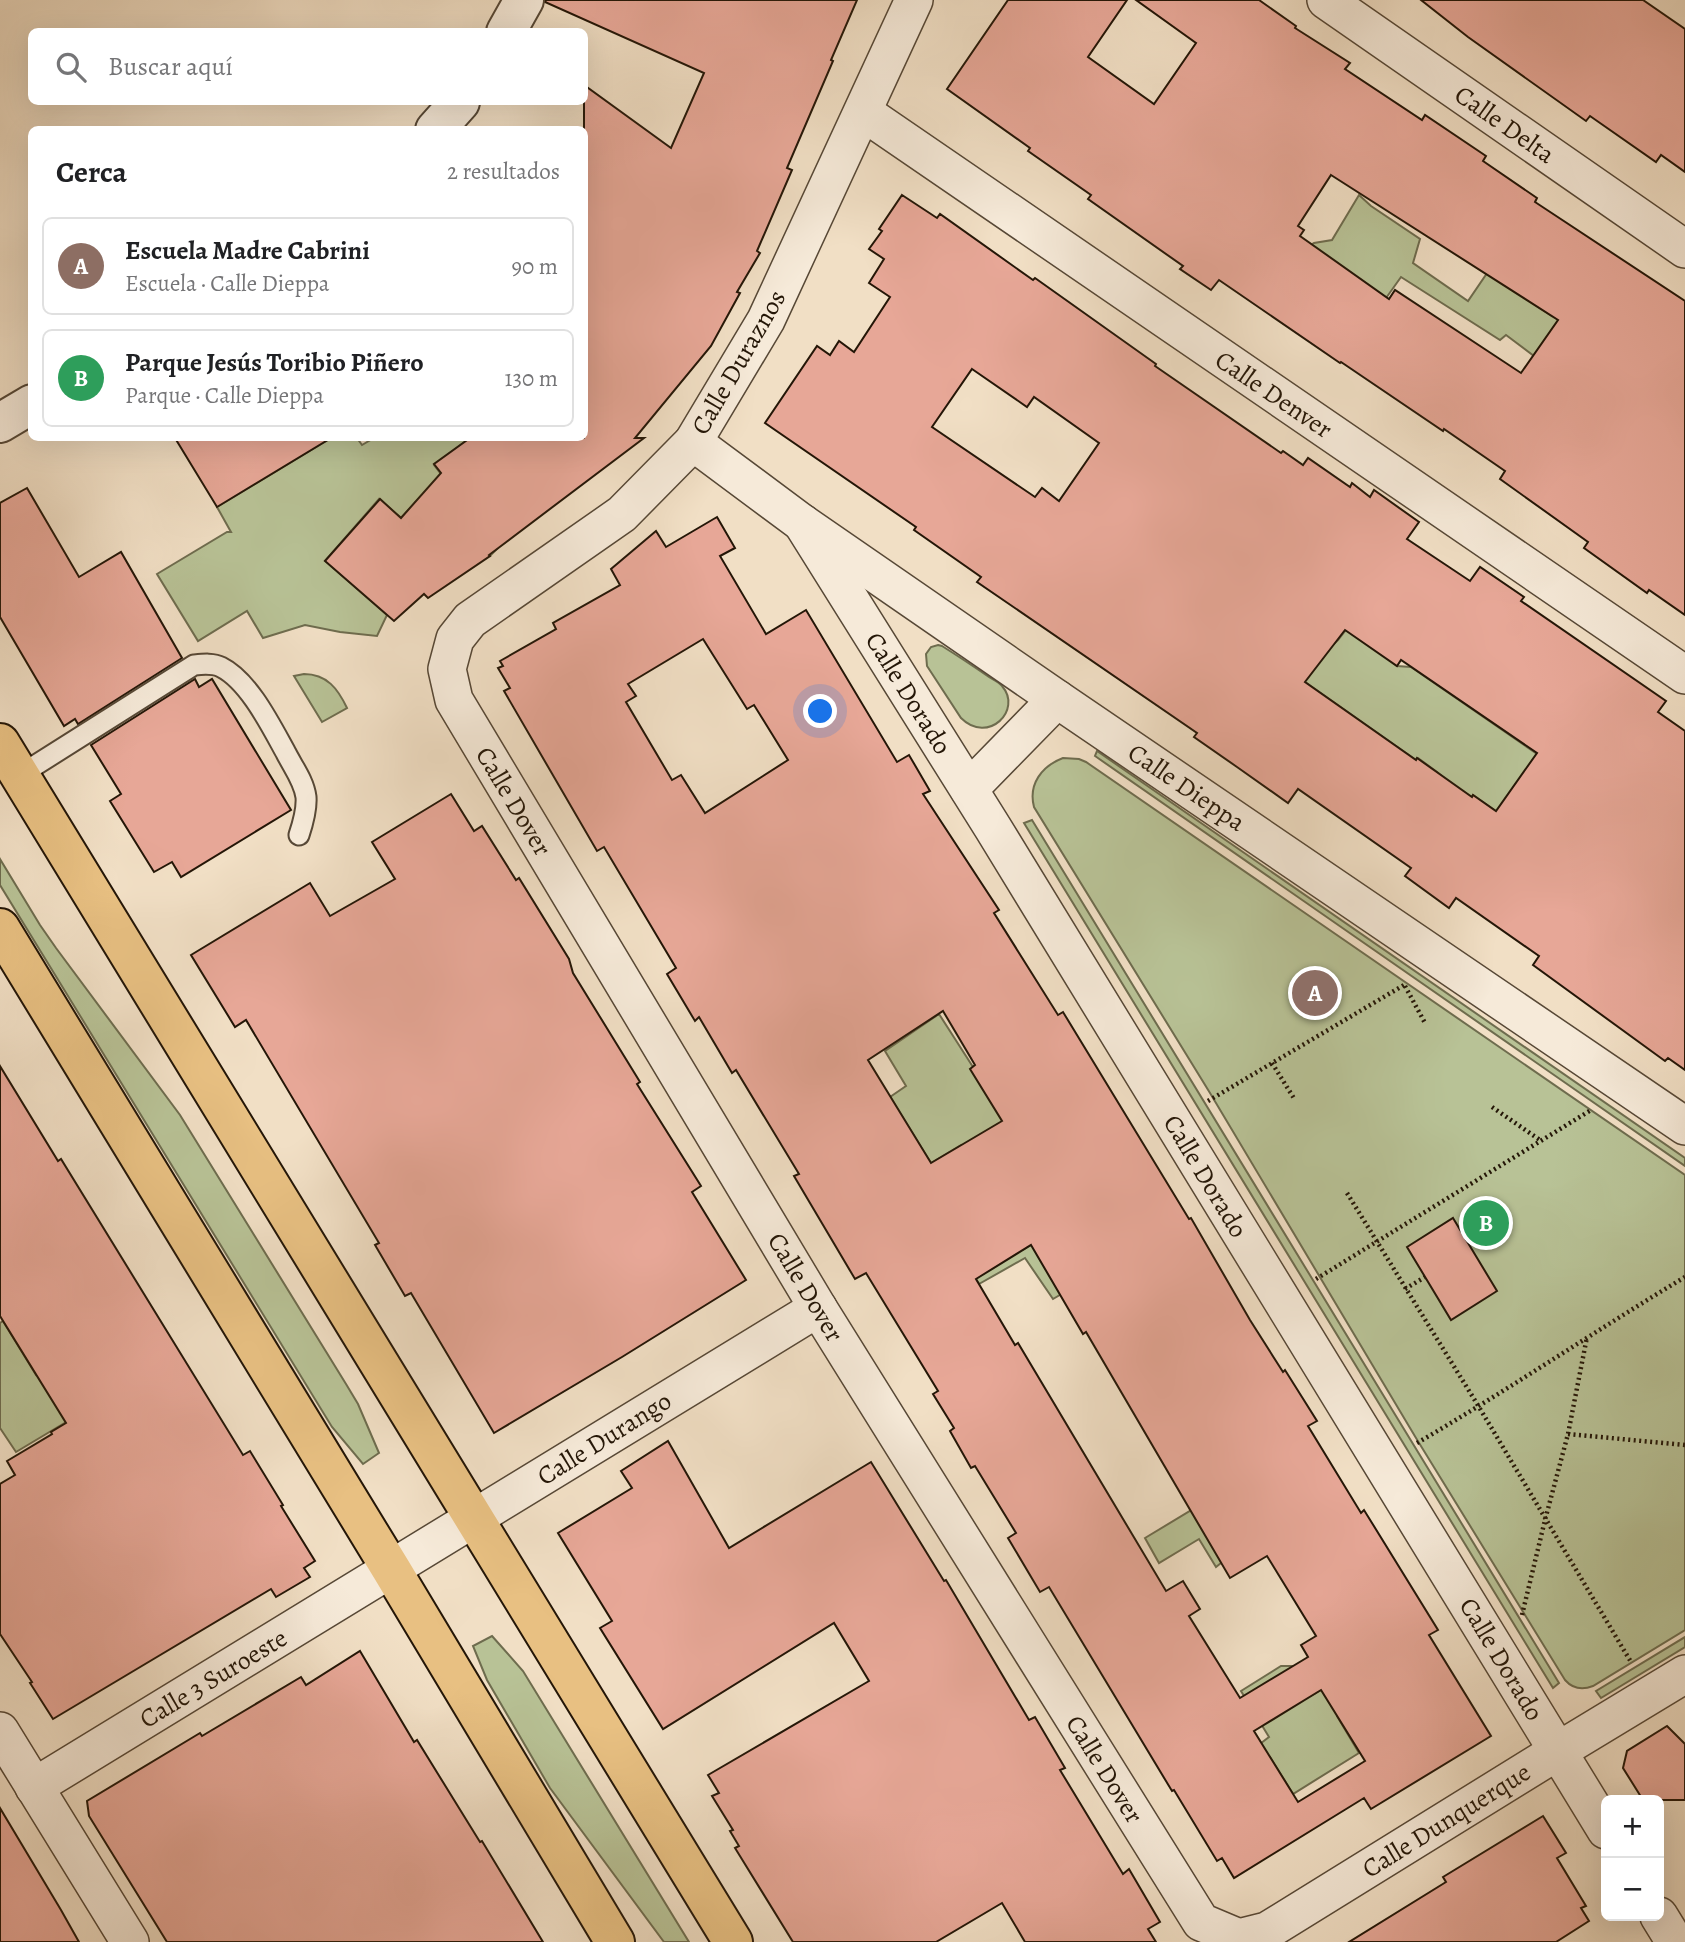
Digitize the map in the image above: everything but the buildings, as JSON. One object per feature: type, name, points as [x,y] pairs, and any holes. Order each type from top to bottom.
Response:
[{"type":"main road","points":[[0,743],[733,1942]]},
{"type":"main road","points":[[0,928],[615,1942]]},
{"type":"street","points":[[508,28],[524,0]]},
{"type":"street","name":"Calle Duraznos","points":[[455,639],[470,620],[622,514],[694,442],[766,320],[914,0]]},
{"type":"street","name":"Calle Delta","points":[[1326,0],[1685,249]]},
{"type":"street","points":[[439,126],[457,105]]},
{"type":"street","name":"Calle Denver","points":[[863,112],[1685,675]]},
{"type":"street","points":[[0,423],[28,406]]},
{"type":"street","name":"Calle Dieppa","points":[[694,442],[802,523],[1685,1126]]},
{"type":"street","name":"Calle Dorado","points":[[802,523],[969,789],[1601,1822]]},
{"type":"street","name":"Calle Dover","points":[[455,639],[447,669],[454,700],[818,1308],[1201,1922]]},
{"type":"street","points":[[969,789],[1057,699]]},
{"type":"street","name":"Calle Durango","points":[[391,1569],[818,1308]]},
{"type":"street","name":"Calle 3 Suroeste","points":[[34,1787],[391,1569]]},
{"type":"street","name":"Calle Dunquerque","points":[[1201,1922],[1239,1938],[1267,1931],[1685,1674]]},
{"type":"street","points":[[0,1731],[130,1942]]},
{"type":"street","points":[[1662,1921],[1675,1942]]},
{"type":"lane","points":[[20,775],[194,665],[212,664],[222,667],[236,679],[263,710],[302,782],[306,798],[299,835]]},
{"type":"path","points":[[1400,977],[1425,1023]]},
{"type":"path","points":[[1208,1101],[1404,985]]},
{"type":"path","points":[[1272,1063],[1295,1100]]},
{"type":"path","points":[[1492,1107],[1540,1140]]},
{"type":"path","points":[[1316,1279],[1594,1108]]},
{"type":"path","points":[[1347,1193],[1479,1407],[1633,1666]]},
{"type":"path","points":[[1405,1289],[1425,1277]]},
{"type":"path","points":[[1417,1443],[1685,1277]]},
{"type":"path","points":[[1522,1615],[1568,1434],[1587,1337]]},
{"type":"path","points":[[1568,1434],[1685,1445]]},
{"type":"green space","points":[[1359,195],[1420,239],[1413,263],[1468,301],[1498,257],[1513,290],[1552,316],[1590,257],[1598,266],[1534,356],[1506,335],[1500,340],[1401,277],[1354,343],[1298,253],[1314,243],[1332,240]]},
{"type":"green space","points":[[326,441],[359,441],[362,445],[369,441],[466,441],[434,465],[498,548],[490,556],[421,496],[401,518],[379,499],[325,561],[387,615],[377,636],[305,625],[263,638],[247,611],[198,641],[157,574],[231,532],[217,507]]},
{"type":"green space","points":[[1349,626],[1397,666],[1411,667],[1537,754],[1545,846],[1473,795],[1469,800],[1418,758],[1416,760],[1298,677],[1338,640]]},
{"type":"green space","points":[[938,645],[1002,686],[1008,705],[1000,721],[982,728],[961,718],[927,666],[926,654],[931,647]]},
{"type":"green space","points":[[304,674],[319,677],[331,684],[347,708],[322,722],[294,676]]},
{"type":"green space","points":[[1097,751],[1685,1158],[1685,1166],[1095,756]]},
{"type":"green space","points":[[1063,758],[1086,762],[1685,1175],[1685,1630],[1593,1686],[1578,1688],[1565,1680],[1034,807],[1033,791],[1038,777],[1055,761]]},
{"type":"green space","points":[[1032,820],[1559,1683],[1553,1688],[1024,823]]},
{"type":"green space","points":[[0,859],[56,948],[180,1115],[358,1404],[379,1453],[363,1464],[332,1427],[0,885]]},
{"type":"green space","points":[[939,1014],[1013,1138],[1024,1249],[1063,1226],[1104,1269],[1053,1299],[1025,1258],[979,1284],[953,1242],[985,1185],[961,1145],[931,1163],[890,1097],[906,1086],[885,1051]]},
{"type":"green space","points":[[3,1321],[36,1375],[67,1357],[133,1382],[16,1452],[0,1428],[0,1323]]},
{"type":"green space","points":[[1228,1488],[1221,1563],[1216,1567],[1199,1539],[1159,1563],[1145,1538]]},
{"type":"green space","points":[[492,1636],[523,1671],[689,1942],[664,1942],[550,1788],[487,1680],[473,1646]]},
{"type":"green space","points":[[1685,1637],[1685,1647],[1601,1698],[1596,1691]]},
{"type":"green space","points":[[1281,1666],[1293,1666],[1311,1696],[1341,1678],[1337,1716],[1359,1753],[1293,1794],[1270,1757],[1237,1777],[1231,1766],[1269,1737],[1241,1691]]},
{"type":"place","name":"Escuela Madre Cabrini","points":[[1315,993]]},
{"type":"place","name":"Parque Jesús Toribio Piñero","points":[[1486,1223]]}]
